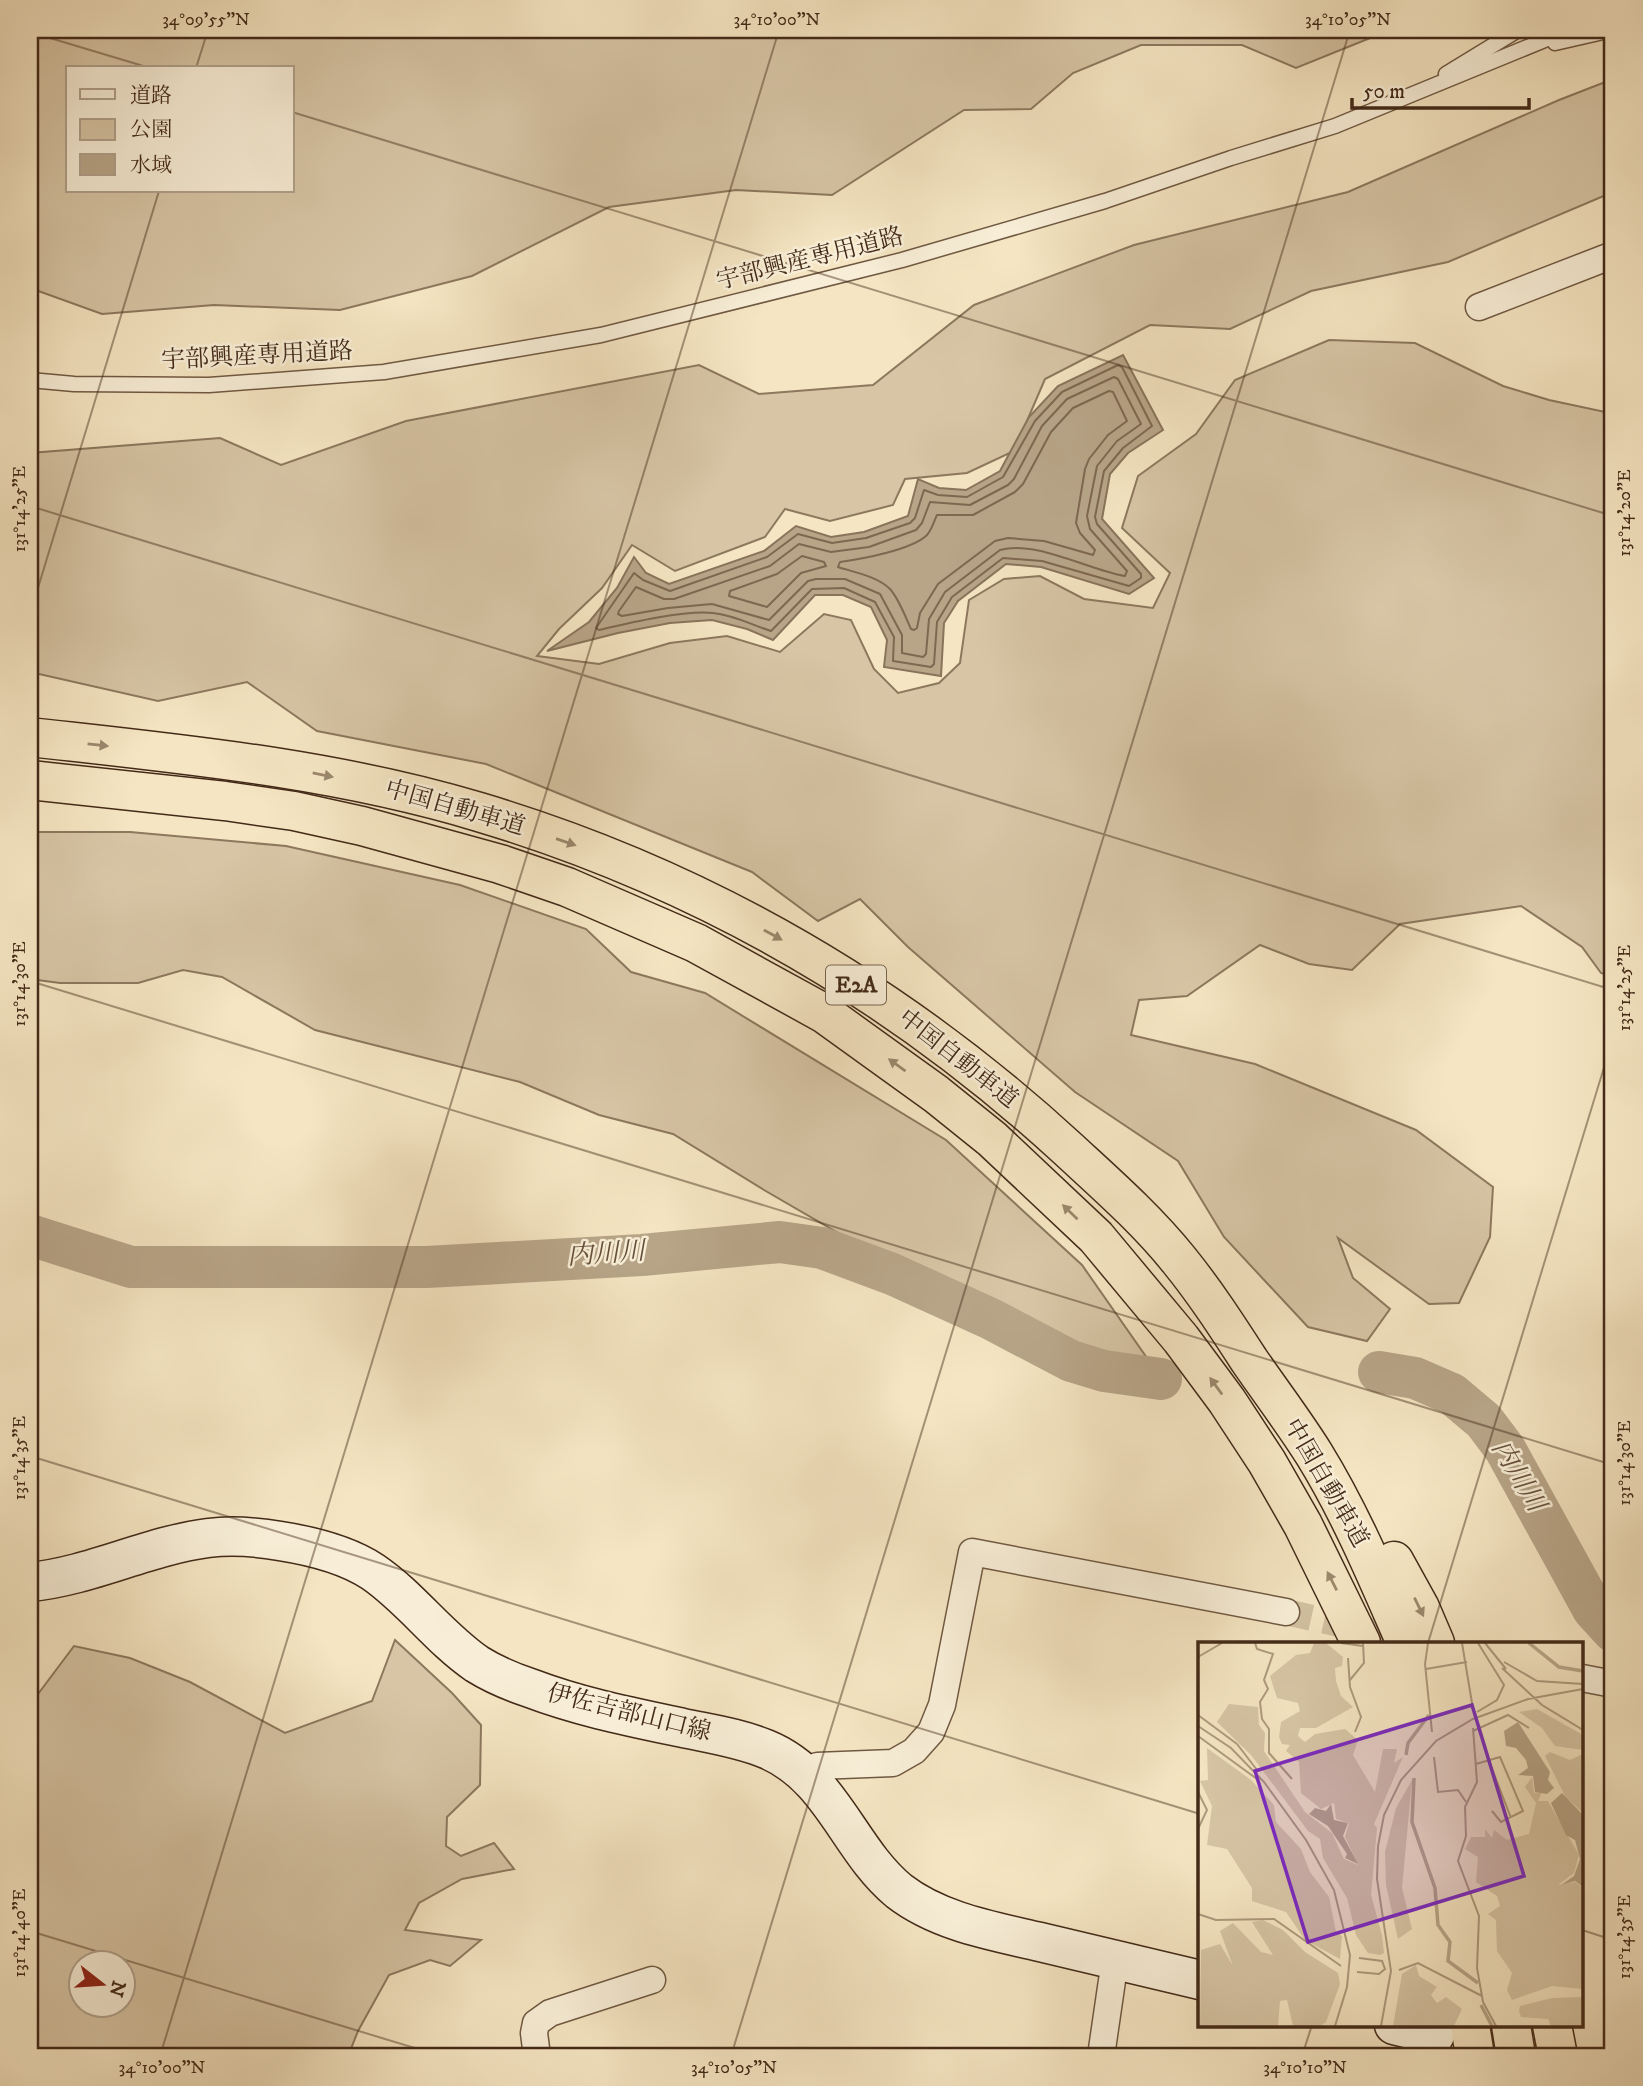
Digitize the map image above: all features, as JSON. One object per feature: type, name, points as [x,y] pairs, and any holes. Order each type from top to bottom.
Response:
[{"type":"highway","name":"中国自動車道","points":[[30,737],[229,759],[370,784],[479,811],[654,875],[723,907],[838,973],[909,1018],[976,1069],[1123,1200],[1176,1256],[1314,1454],[1361,1541],[1406,1642]]},
{"type":"highway","name":"中国自動車道","points":[[30,780],[294,811],[362,826],[500,864],[567,887],[696,943],[825,1014],[936,1094],[992,1139],[1096,1237],[1181,1339],[1233,1411],[1303,1525],[1361,1642]]},
{"type":"highway","points":[[1201,1289],[1339,1459],[1420,1608],[1435,1642]]},
{"type":"highway","points":[[1511,2026],[1516,2056]]},
{"type":"highway","points":[[1552,2026],[1558,2056]]},
{"type":"highway","points":[[1427,2034],[1475,2056]]},
{"type":"main road","name":"伊佐吉部山口線","points":[[30,1582],[69,1576],[208,1538],[244,1537],[311,1546],[343,1556],[373,1572],[477,1664],[511,1681],[603,1711],[734,1739],[768,1750],[807,1774],[870,1858],[898,1889],[922,1906],[954,1920],[990,1930],[1198,1980]]},
{"type":"street","points":[[1479,307],[1613,255]]},
{"type":"street","points":[[807,1774],[817,1766],[893,1763],[914,1751],[931,1732],[942,1704],[972,1552],[1286,1612]]},
{"type":"street","points":[[1584,1678],[1613,1684]]},
{"type":"street","points":[[1101,2056],[1115,1960]]},
{"type":"street","points":[[537,2056],[534,2033],[536,2024],[550,2013],[652,1980]]},
{"type":"lane","points":[[1409,96],[1518,30]]},
{"type":"lane","name":"宇部興産専用道路","points":[[30,380],[74,384],[209,385],[384,372],[601,335],[902,260],[1105,201],[1335,126],[1569,30]]},
{"type":"lane","points":[[1525,50],[1612,30]]},
{"type":"green space","points":[[30,30],[1390,30],[1296,68],[1242,45],[1141,45],[1073,73],[1031,109],[964,110],[832,195],[736,190],[609,207],[472,276],[340,310],[214,305],[102,314],[30,288]]},
{"type":"green space","points":[[1613,79],[1613,192],[1448,262],[1311,291],[1230,329],[1150,325],[1045,379],[1014,451],[967,473],[905,479],[893,505],[830,521],[785,509],[765,537],[675,571],[632,545],[602,588],[559,629],[537,656],[599,664],[670,643],[727,636],[780,652],[824,614],[851,620],[874,669],[898,693],[939,683],[960,663],[969,600],[1004,579],[1040,576],[1084,599],[1153,608],[1170,573],[1122,528],[1138,476],[1196,434],[1235,380],[1329,340],[1415,343],[1503,386],[1549,400],[1605,412],[1613,406],[1613,977],[1601,973],[1582,947],[1521,906],[1400,924],[1352,970],[1309,964],[1260,945],[1187,996],[1139,1000],[1131,1035],[1255,1064],[1416,1130],[1493,1187],[1490,1237],[1459,1303],[1429,1304],[1338,1238],[1353,1278],[1390,1309],[1367,1341],[1308,1327],[1224,1237],[1178,1161],[1075,1092],[908,947],[860,899],[818,921],[752,872],[486,764],[317,731],[247,682],[158,701],[30,672],[30,453],[220,438],[281,465],[406,421],[699,365],[759,394],[873,385],[974,305],[1134,245],[1348,192]]},
{"type":"green space","points":[[30,832],[130,832],[286,846],[460,885],[586,929],[631,972],[705,993],[946,1140],[1082,1265],[1147,1358],[1113,1363],[1046,1334],[847,1238],[673,1134],[599,1115],[520,1082],[315,1030],[222,977],[183,970],[138,983],[60,983],[30,979]]},
{"type":"green space","points":[[395,1640],[452,1693],[481,1725],[480,1785],[447,1817],[446,1846],[461,1856],[494,1843],[514,1869],[462,1879],[419,1903],[405,1930],[481,1940],[450,1966],[430,1960],[389,1975],[358,2031],[348,2056],[30,2056],[30,1698],[38,1694],[74,1646],[130,1658],[190,1682],[285,1733],[372,1701]]},
{"type":"water","points":[[1123,355],[1163,430],[1128,453],[1110,474],[1102,519],[1154,578],[1129,594],[1041,567],[1006,564],[958,601],[944,623],[941,676],[884,667],[887,640],[871,607],[843,595],[815,595],[773,640],[747,629],[712,620],[670,623],[547,651],[589,622],[617,588],[634,557],[646,573],[669,584],[764,551],[796,526],[831,537],[864,532],[908,516],[918,479],[939,488],[966,490],[1000,471],[1029,417],[1058,386]]},
{"type":"waterway","name":"内川川","points":[[30,1235],[131,1267],[427,1267],[642,1255],[780,1242],[822,1248],[892,1274],[991,1319],[1071,1361],[1104,1371],[1161,1379]]},
{"type":"waterway","name":"内川川","points":[[1379,1372],[1415,1378],[1452,1394],[1484,1421],[1505,1449],[1593,1609],[1613,1631]]},
{"type":"tunnel","points":[[1286,1612],[1414,1641]]}]
